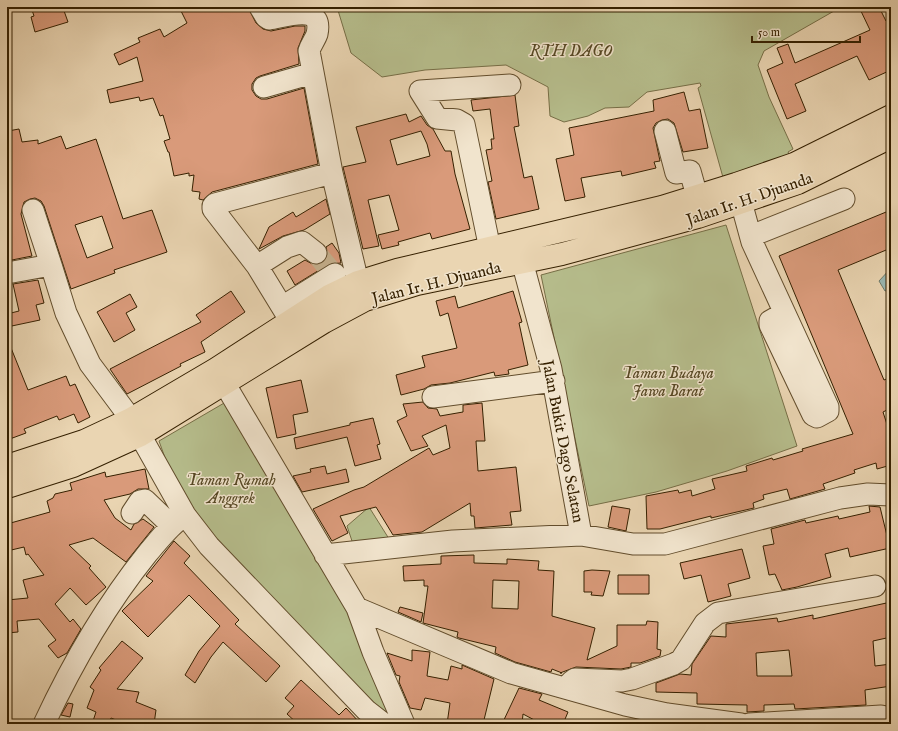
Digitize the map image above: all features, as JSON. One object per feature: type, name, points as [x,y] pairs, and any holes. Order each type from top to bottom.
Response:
[{"type":"main road","name":"Jalan Ir. H. Djuanda","points":[[739,193],[891,116]]},
{"type":"main road","name":"Jalan Ir. H. Djuanda","points":[[7,487],[73,466],[221,376],[365,300],[519,252],[697,207],[739,193],[798,183],[891,137]]},
{"type":"main road","name":"Jalan Ir. H. Djuanda","points":[[221,376],[286,314],[342,278],[397,270],[490,249],[519,252]]},
{"type":"main road","name":"Jalan Ir. H. Djuanda","points":[[7,466],[84,441],[136,427]]},
{"type":"street","points":[[260,7],[269,19],[302,13],[315,17],[316,20],[317,34],[311,44],[310,51],[332,173],[342,278]]},
{"type":"street","points":[[264,87],[313,72]]},
{"type":"street","points":[[490,249],[464,124],[457,120],[437,118],[420,91],[510,86]]},
{"type":"street","points":[[665,132],[676,173],[690,171],[697,207]]},
{"type":"street","points":[[286,314],[257,266],[213,209],[213,206],[215,204],[332,173]]},
{"type":"street","points":[[739,193],[751,236],[784,313]]},
{"type":"street","points":[[751,236],[844,200]]},
{"type":"street","points":[[32,210],[66,313],[90,364],[136,427],[178,520]]},
{"type":"street","points":[[257,266],[287,247],[302,242],[316,253]]},
{"type":"street","name":"Jalan Bukit Dago Selatan","points":[[325,555],[454,541],[581,535],[554,381],[519,252]]},
{"type":"street","points":[[7,273],[51,265]]},
{"type":"street","points":[[221,376],[356,608],[404,724]]},
{"type":"street","points":[[433,397],[554,381]]},
{"type":"street","points":[[868,494],[891,485]]},
{"type":"street","points":[[581,535],[633,544],[675,542],[840,498],[868,494],[891,495]]},
{"type":"street","points":[[132,513],[140,501],[145,500],[178,520],[220,557],[366,710],[384,724]]},
{"type":"street","points":[[44,724],[66,680],[100,622],[131,574],[178,520]]},
{"type":"street","points":[[568,689],[571,682],[575,679],[622,681],[632,679],[674,664],[681,660],[705,622],[718,613],[875,586]]},
{"type":"street","points":[[356,608],[511,673],[625,705],[667,714],[742,724]]},
{"type":"street","points":[[749,724],[881,716],[891,718]]},
{"type":"green space","name":"RTH DAGO","points":[[337,7],[841,7],[764,51],[758,65],[769,97],[793,149],[788,152],[789,154],[724,181],[698,88],[701,86],[700,83],[647,92],[629,107],[605,108],[588,116],[564,122],[550,116],[548,87],[506,65],[425,70],[382,77],[351,53]]},
{"type":"green space","name":"Taman Budaya Jawa Barat","points":[[726,225],[797,446],[727,471],[656,492],[589,506],[541,275]]},
{"type":"green space","name":"Taman Rumah Anggrek","points":[[231,399],[353,608],[401,724],[389,724],[212,542],[169,469],[159,441]]},
{"type":"green space","points":[[369,507],[391,542],[354,547],[347,526]]},
{"type":"water","points":[[891,268],[891,289],[885,291],[879,281]]},
{"type":"building","points":[[31,7],[56,7],[57,10],[63,8],[68,22],[35,32],[31,17],[34,16]]},
{"type":"building","points":[[179,7],[248,7],[256,23],[263,29],[271,31],[295,26],[305,26],[305,31],[298,48],[299,64],[256,78],[252,84],[252,90],[256,96],[261,99],[267,99],[304,88],[318,164],[212,192],[203,200],[199,199],[200,192],[192,191],[194,175],[189,176],[189,173],[174,176],[169,152],[164,141],[170,139],[163,115],[160,116],[153,98],[140,101],[139,97],[110,103],[107,90],[143,81],[137,57],[119,65],[114,54],[140,42],[138,38],[160,29],[164,37],[187,23]]},
{"type":"building","points":[[859,7],[879,7],[886,21],[891,12],[891,70],[869,80],[857,56],[795,84],[806,111],[787,119],[767,70],[783,63],[777,48],[788,44],[795,63],[870,30]]},
{"type":"building","points":[[684,92],[689,111],[700,109],[708,148],[683,152],[674,123],[668,119],[662,120],[656,123],[653,128],[660,161],[654,162],[656,168],[622,176],[621,171],[581,178],[585,197],[565,201],[556,159],[574,155],[569,128],[654,111],[653,100]]},
{"type":"building","points":[[515,95],[519,126],[514,127],[524,178],[532,176],[539,209],[496,219],[488,182],[492,181],[486,150],[492,149],[491,139],[494,139],[490,109],[473,111],[471,100]]},
{"type":"building","points":[[406,114],[409,122],[421,116],[427,125],[433,129],[445,151],[451,151],[455,174],[470,229],[432,239],[430,233],[398,242],[399,245],[382,249],[378,235],[399,230],[389,195],[368,200],[379,246],[363,249],[343,167],[366,162],[356,127]],"holes":[[[421,131],[427,144],[430,156],[397,165],[390,140]]]},
{"type":"building","points":[[19,129],[22,142],[38,140],[38,144],[61,136],[66,149],[96,139],[123,219],[152,210],[167,252],[114,270],[115,273],[71,289],[44,206],[41,201],[35,198],[24,202],[21,214],[32,256],[7,261],[7,196],[10,196],[7,184],[8,131]],"holes":[[[102,216],[113,248],[87,258],[75,225]]]},
{"type":"building","points":[[326,199],[330,214],[304,230],[283,236],[259,249],[269,227],[293,212],[296,217]]},
{"type":"building","points":[[891,210],[891,248],[838,270],[884,380],[891,377],[891,408],[883,412],[891,437],[891,465],[877,469],[876,463],[854,470],[855,473],[823,484],[825,489],[790,499],[787,489],[763,495],[764,499],[753,503],[754,508],[711,518],[711,516],[660,529],[647,529],[646,496],[678,490],[679,493],[691,490],[692,496],[715,489],[712,479],[747,471],[746,466],[772,458],[773,460],[803,451],[802,449],[853,434],[779,256]]},
{"type":"building","points":[[332,243],[339,253],[341,263],[329,264],[295,285],[287,271],[305,260],[314,265],[321,264],[326,260],[328,255],[326,247]]},
{"type":"building","points":[[38,280],[44,303],[36,305],[40,320],[7,327],[7,314],[19,311],[13,284]]},
{"type":"building","points":[[231,291],[245,312],[201,342],[205,352],[180,364],[181,366],[127,394],[110,369],[201,322],[196,315]]},
{"type":"building","points":[[513,291],[522,322],[519,323],[528,365],[508,370],[509,374],[495,376],[494,372],[450,383],[431,385],[424,389],[401,395],[396,375],[425,367],[422,356],[457,348],[448,313],[440,316],[436,301],[455,296],[458,308]]},
{"type":"building","points":[[130,294],[137,307],[126,313],[135,330],[114,342],[97,312]]},
{"type":"building","points":[[7,338],[28,390],[66,376],[70,386],[75,384],[90,417],[78,423],[74,414],[59,420],[57,416],[24,429],[26,433],[7,440]]},
{"type":"building","points":[[301,380],[308,412],[293,415],[296,434],[277,438],[266,388]]},
{"type":"building","points":[[423,402],[428,408],[437,409],[440,416],[463,412],[463,405],[482,403],[485,441],[476,441],[478,471],[516,467],[521,511],[510,512],[512,525],[475,528],[474,516],[471,516],[470,503],[422,532],[393,535],[376,507],[340,516],[348,533],[332,541],[313,509],[354,490],[364,487],[429,448],[433,455],[450,448],[446,425],[422,436],[428,446],[411,451],[397,421],[407,416],[403,404]]},
{"type":"building","points":[[373,418],[380,444],[377,445],[381,459],[355,466],[347,437],[296,449],[294,438]]},
{"type":"building","points":[[325,466],[327,474],[346,469],[349,482],[302,492],[293,476],[311,472],[310,469]]},
{"type":"building","points":[[145,469],[149,489],[138,489],[130,494],[104,500],[115,518],[131,530],[134,524],[143,519],[154,527],[126,562],[93,538],[69,545],[91,566],[89,568],[106,587],[86,605],[70,588],[55,604],[70,622],[73,619],[81,629],[67,653],[58,658],[48,646],[56,640],[39,619],[17,621],[18,632],[7,633],[7,600],[28,598],[23,580],[44,575],[28,554],[26,555],[24,547],[7,551],[7,524],[50,512],[47,501],[53,498],[55,494],[72,490],[70,483],[105,472],[106,477]]},
{"type":"building","points":[[612,506],[630,509],[626,531],[608,527]]},
{"type":"building","points":[[869,506],[880,507],[890,548],[850,557],[848,548],[825,554],[831,577],[797,587],[782,590],[775,574],[769,575],[763,546],[774,544],[771,529],[805,520],[806,523],[838,516],[839,519],[870,512]]},
{"type":"building","points":[[174,541],[190,556],[184,563],[239,620],[235,624],[280,666],[266,682],[223,642],[211,657],[195,683],[185,675],[199,651],[220,626],[189,595],[148,637],[122,611],[153,581],[146,576]]},
{"type":"building","points":[[742,549],[750,578],[728,584],[731,596],[708,602],[701,575],[684,579],[680,563]]},
{"type":"building","points":[[474,555],[474,563],[507,564],[507,559],[539,561],[538,570],[554,571],[552,616],[595,628],[587,660],[617,646],[617,625],[646,625],[647,621],[658,622],[657,649],[661,650],[660,656],[640,663],[631,663],[631,667],[621,669],[576,667],[561,673],[552,669],[551,672],[515,662],[495,653],[496,647],[459,638],[457,637],[458,632],[423,623],[428,586],[424,586],[424,580],[404,581],[403,566],[441,564],[441,556]],"holes":[[[493,580],[519,581],[518,609],[492,608]]]},
{"type":"building","points":[[584,571],[610,571],[603,596],[591,595],[592,592],[584,592]]},
{"type":"building","points":[[618,575],[649,575],[649,594],[618,594]]},
{"type":"building","points":[[891,602],[891,637],[873,641],[875,666],[891,664],[891,686],[865,690],[866,705],[795,709],[794,704],[764,705],[764,711],[747,712],[747,705],[697,704],[697,693],[656,692],[656,683],[680,674],[691,675],[692,664],[711,636],[726,637],[726,624],[777,618],[778,622],[813,615],[813,619]],"holes":[[[789,650],[792,676],[757,676],[756,653]]]},
{"type":"building","points":[[400,607],[423,613],[421,622],[398,612]]},
{"type":"building","points":[[122,641],[143,658],[117,689],[139,692],[136,702],[156,710],[154,724],[126,724],[111,718],[108,724],[92,724],[96,712],[87,708],[94,690],[90,687],[101,670],[99,668]]},
{"type":"building","points":[[412,650],[430,652],[427,676],[448,680],[451,666],[462,669],[462,665],[494,679],[483,724],[447,724],[450,703],[425,698],[421,710],[410,708],[399,682],[400,676],[396,675],[387,653],[412,661]]},
{"type":"building","points":[[301,680],[339,715],[346,708],[361,724],[298,724],[287,714],[294,706],[285,698]]},
{"type":"building","points":[[519,688],[542,694],[539,700],[568,712],[563,724],[552,724],[542,720],[540,723],[523,714],[522,724],[502,724]]},
{"type":"building","points":[[68,703],[73,704],[70,717],[61,715]]},
{"type":"tunnel","points":[[316,253],[330,270]]}]
